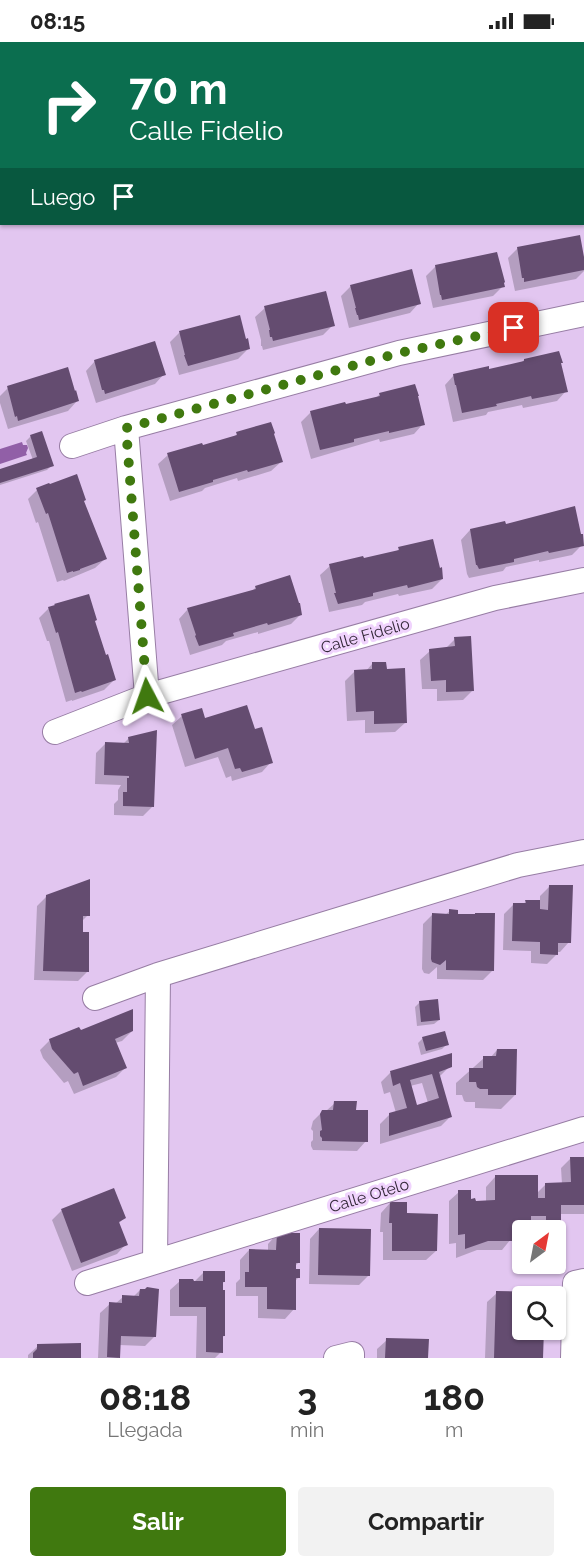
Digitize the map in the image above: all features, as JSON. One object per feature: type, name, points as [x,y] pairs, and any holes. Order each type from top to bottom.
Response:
[{"type":"street","points":[[72,446],[126,428],[399,353],[584,314]]},
{"type":"street","points":[[126,428],[147,696]]},
{"type":"street","name":"Calle Fidelio","points":[[56,732],[147,696],[495,598],[584,580]]},
{"type":"street","points":[[95,998],[158,975],[518,865],[584,852]]},
{"type":"street","points":[[155,1262],[158,975]]},
{"type":"street","name":"Calle Otelo","points":[[87,1283],[584,1129]]},
{"type":"street","points":[[573,1358],[575,1283],[584,1281]]},
{"type":"street","points":[[336,1358],[352,1354],[352,1358]]},
{"type":"shaded area","points":[[22,442],[23,445],[27,445],[27,455],[0,464],[0,449]]},
{"type":"building","points":[[580,235],[584,270],[524,282],[517,247]]},
{"type":"building","points":[[497,252],[505,287],[442,300],[435,265]]},
{"type":"building","points":[[412,269],[421,304],[359,320],[350,285]]},
{"type":"building","points":[[326,291],[335,326],[273,341],[270,337],[264,306]]},
{"type":"building","points":[[240,315],[250,349],[188,366],[179,331]]},
{"type":"building","points":[[155,341],[166,375],[105,394],[94,360]]},
{"type":"building","points":[[559,351],[568,392],[532,399],[531,396],[462,413],[453,374],[489,366],[489,369]]},
{"type":"building","points":[[68,367],[79,401],[18,421],[7,386]]},
{"type":"building","points":[[415,384],[425,425],[354,439],[354,442],[320,450],[310,411],[380,396],[379,393]]},
{"type":"building","points":[[271,422],[283,462],[248,472],[247,470],[179,492],[167,453],[237,435],[236,432]]},
{"type":"building","points":[[42,431],[54,466],[0,483],[0,469],[37,457],[30,435]]},
{"type":"building","points":[[77,474],[86,500],[84,501],[107,559],[67,573],[48,513],[46,514],[36,488]]},
{"type":"building","points":[[575,506],[584,546],[549,553],[548,551],[514,559],[514,562],[479,569],[476,565],[470,529],[505,521],[506,524]]},
{"type":"building","points":[[433,539],[440,568],[442,567],[443,579],[408,588],[407,585],[373,593],[373,596],[338,604],[329,564],[399,550],[398,547]]},
{"type":"building","points":[[290,575],[302,615],[233,633],[234,636],[199,646],[187,608],[256,589],[255,586]]},
{"type":"building","points":[[89,594],[97,620],[95,621],[116,680],[75,693],[58,632],[56,633],[48,607]]},
{"type":"building","points":[[471,636],[474,691],[446,692],[446,680],[431,681],[429,649],[455,646],[454,637]]},
{"type":"building","points":[[372,662],[386,662],[387,669],[405,668],[407,723],[374,724],[374,711],[356,712],[354,670],[372,669]]},
{"type":"building","points":[[247,705],[255,729],[262,727],[273,763],[242,772],[240,768],[235,769],[228,748],[195,759],[181,714],[202,708],[205,718]]},
{"type":"building","points":[[157,730],[154,807],[123,806],[123,792],[127,792],[129,776],[104,775],[105,742],[129,743],[128,737]]},
{"type":"building","points":[[90,879],[90,916],[83,916],[83,932],[89,932],[89,972],[43,971],[46,895]]},
{"type":"building","points":[[549,885],[573,885],[571,943],[558,943],[558,955],[540,954],[540,942],[512,941],[513,903],[540,900],[540,909],[548,910]]},
{"type":"building","points":[[449,909],[458,910],[458,914],[495,913],[494,971],[446,970],[446,960],[440,965],[432,962],[432,913],[449,914]]},
{"type":"building","points":[[438,999],[440,1020],[421,1022],[419,1001]]},
{"type":"building","points":[[133,1009],[133,1031],[115,1039],[127,1068],[83,1086],[78,1072],[74,1074],[52,1049],[49,1039],[79,1027],[81,1030]]},
{"type":"building","points":[[445,1031],[449,1045],[426,1051],[422,1037]]},
{"type":"building","points":[[497,1049],[517,1049],[516,1095],[488,1095],[488,1089],[480,1089],[476,1082],[469,1082],[469,1068],[483,1068],[483,1056],[496,1056]]},
{"type":"building","points":[[452,1053],[452,1067],[439,1072],[452,1117],[389,1136],[389,1113],[407,1108],[400,1083],[393,1086],[390,1071]],"holes":[[[432,1074],[439,1098],[417,1105],[410,1080]]]},
{"type":"building","points":[[334,1101],[357,1101],[356,1110],[368,1110],[368,1142],[322,1141],[320,1114],[322,1110],[333,1110]]},
{"type":"building","points":[[570,1157],[584,1157],[584,1205],[561,1205],[561,1220],[546,1220],[546,1216],[531,1216],[531,1220],[512,1220],[512,1241],[488,1241],[465,1249],[465,1234],[458,1235],[458,1190],[471,1190],[471,1199],[475,1198],[476,1201],[495,1200],[495,1175],[538,1175],[538,1198],[545,1198],[545,1183],[571,1182]]},
{"type":"building","points":[[114,1188],[126,1218],[119,1222],[128,1245],[81,1263],[61,1209]]},
{"type":"building","points":[[390,1202],[407,1202],[407,1213],[438,1214],[437,1251],[392,1251],[392,1223],[389,1223]]},
{"type":"building","points":[[319,1228],[371,1229],[370,1276],[318,1275]]},
{"type":"building","points":[[277,1233],[300,1233],[300,1263],[296,1263],[296,1269],[300,1269],[300,1278],[296,1278],[296,1310],[267,1309],[267,1287],[245,1287],[245,1272],[249,1272],[249,1249],[276,1250]]},
{"type":"building","points":[[203,1271],[225,1271],[223,1353],[206,1352],[206,1307],[179,1307],[179,1279],[203,1281]]},
{"type":"building","points":[[147,1287],[159,1289],[156,1337],[121,1336],[120,1358],[107,1357],[109,1302],[122,1303],[122,1295],[139,1296],[140,1289]]},
{"type":"building","points":[[496,1291],[512,1291],[512,1340],[544,1340],[543,1358],[494,1358]]},
{"type":"building","points":[[386,1338],[429,1339],[428,1358],[385,1358]]},
{"type":"building","points":[[81,1343],[81,1358],[33,1358],[37,1344]]},
{"type":"route","points":[[147,696],[126,428],[399,353],[514,328]]}]
